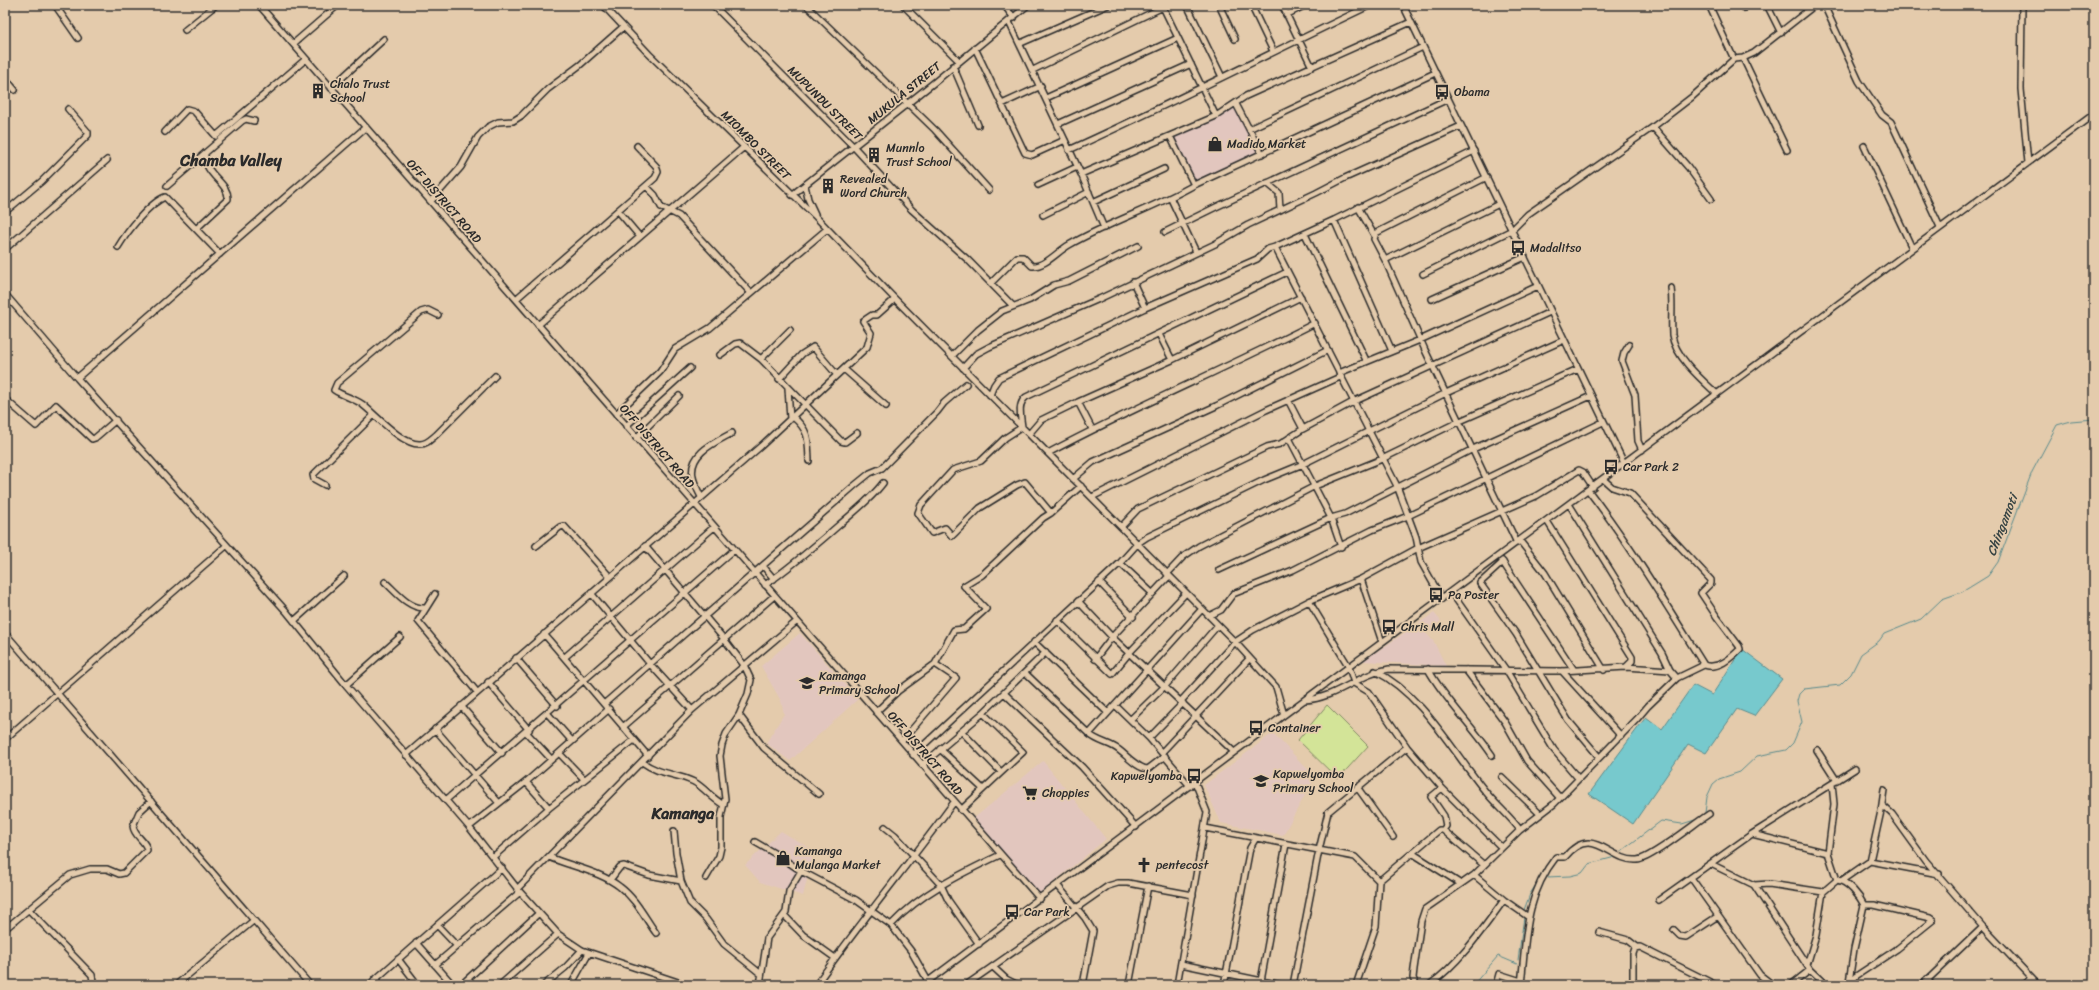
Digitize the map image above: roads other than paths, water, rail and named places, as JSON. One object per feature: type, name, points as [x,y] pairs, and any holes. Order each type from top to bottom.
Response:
[{"type":"street","points":[[55,5],[78,38]]},
{"type":"street","points":[[185,30],[216,5]]},
{"type":"street","name":"OFF DISTRICT ROAD","points":[[259,5],[796,622],[1040,899]]},
{"type":"street","points":[[293,44],[338,5]]},
{"type":"street","name":"MIOMBO STREET","points":[[603,5],[648,54],[816,217],[963,368],[1121,527],[1138,542],[1186,594],[1235,642],[1276,687],[1284,715]]},
{"type":"street","name":"MUPUNDU STREET","points":[[713,5],[853,146],[912,210],[952,245],[1012,306]]},
{"type":"street","points":[[806,5],[908,103],[989,190]]},
{"type":"street","points":[[903,5],[959,61]]},
{"type":"street","points":[[1004,5],[1104,228]]},
{"type":"street","name":"MUKULA STREET","points":[[792,195],[838,160],[853,146],[1028,5]]},
{"type":"street","points":[[1020,43],[1108,5]]},
{"type":"street","points":[[1187,5],[1222,77]]},
{"type":"street","points":[[1218,5],[1235,39]]},
{"type":"street","points":[[1251,5],[1273,52]]},
{"type":"street","points":[[1282,5],[1312,67]]},
{"type":"street","points":[[1286,15],[1306,5]]},
{"type":"street","points":[[1069,150],[1203,88],[1222,77],[1371,5]]},
{"type":"street","points":[[1403,5],[1624,463]]},
{"type":"street","points":[[1709,5],[1734,59]]},
{"type":"street","points":[[1767,5],[1781,33]]},
{"type":"street","points":[[1423,274],[1512,230],[1528,214],[1653,127],[1692,97],[1734,59],[1743,58],[1754,53],[1815,5]]},
{"type":"street","points":[[1824,5],[1859,81],[1882,115],[1893,126],[1940,227]]},
{"type":"street","points":[[2022,5],[2021,89],[2028,163]]},
{"type":"street","points":[[1033,70],[1162,6],[1216,116]]},
{"type":"street","points":[[1081,174],[1216,116],[1246,96],[1411,22]]},
{"type":"street","points":[[431,201],[461,167],[478,137],[488,127],[498,122],[513,121],[521,116],[548,89],[580,65],[623,27]]},
{"type":"street","points":[[1046,98],[1178,38]]},
{"type":"street","points":[[331,88],[384,39]]},
{"type":"street","points":[[1249,129],[1423,47]]},
{"type":"street","points":[[975,48],[1027,155],[1032,155],[1065,140]]},
{"type":"street","points":[[1743,58],[1787,150]]},
{"type":"street","points":[[165,132],[187,109],[194,111],[216,136],[306,59]]},
{"type":"street","points":[[1058,124],[1191,64]]},
{"type":"street","points":[[954,66],[978,125]]},
{"type":"street","points":[[991,283],[1017,258],[1023,257],[1032,266],[1040,265],[1069,245],[1104,228],[1171,199],[1194,185],[1436,73]]},
{"type":"street","points":[[5,78],[15,90]]},
{"type":"street","points":[[1002,104],[1041,86]]},
{"type":"street","points":[[1166,232],[1448,99]]},
{"type":"street","points":[[1236,104],[1262,154]]},
{"type":"street","points":[[5,212],[42,181],[88,135],[88,132],[68,109]]},
{"type":"street","points":[[755,842],[801,871],[844,893],[891,925],[911,951],[925,984],[1058,886],[1234,752],[2094,114]]},
{"type":"street","points":[[167,186],[242,121],[246,119],[254,121]]},
{"type":"street","points":[[963,368],[976,354],[989,347],[1133,282],[1345,178],[1461,126]]},
{"type":"street","points":[[76,378],[366,127]]},
{"type":"street","points":[[1653,127],[1688,167],[1711,199]]},
{"type":"street","points":[[1170,136],[1194,185]]},
{"type":"street","points":[[516,299],[656,178],[658,171],[649,158],[637,146]]},
{"type":"street","points":[[1864,146],[1912,248]]},
{"type":"street","points":[[538,325],[744,147]]},
{"type":"street","points":[[990,395],[999,378],[1145,308],[1256,259],[1268,249],[1305,234],[1474,151]]},
{"type":"street","points":[[196,229],[228,199],[227,192],[205,164],[205,153]]},
{"type":"street","points":[[5,249],[107,160]]},
{"type":"street","points":[[1038,184],[1077,167]]},
{"type":"street","points":[[1093,202],[1164,168]]},
{"type":"street","points":[[1374,235],[1388,226],[1487,177]]},
{"type":"street","points":[[1267,184],[1279,193],[1280,210]]},
{"type":"street","points":[[805,185],[808,199],[816,217]]},
{"type":"street","points":[[646,186],[655,195],[661,207],[679,216],[751,294]]},
{"type":"street","points":[[1043,215],[1088,192]]},
{"type":"street","points":[[118,247],[135,222],[159,200],[165,197],[220,254]]},
{"type":"street","points":[[1171,199],[1196,252]]},
{"type":"street","points":[[1385,260],[1499,204]]},
{"type":"street","points":[[1358,207],[1374,235],[1374,239],[1385,260],[1420,340],[1503,512],[1519,542],[1544,573],[1604,670]]},
{"type":"street","points":[[618,211],[640,237]]},
{"type":"street","points":[[1334,220],[1392,351]]},
{"type":"street","points":[[616,414],[660,372],[675,349],[710,328],[827,230]]},
{"type":"street","points":[[1305,234],[1366,360]]},
{"type":"street","points":[[952,356],[978,330],[1012,306],[1030,300],[1054,284],[1069,281],[1138,246]]},
{"type":"street","points":[[1275,247],[1397,486],[1416,537],[1421,562],[1442,599]]},
{"type":"street","points":[[1432,299],[1525,257]]},
{"type":"street","points":[[1051,513],[1025,482],[1017,485],[980,508],[952,536],[945,528],[932,533],[918,513],[921,505],[953,470],[981,461],[1005,438],[1022,427],[1021,403],[1026,397],[1288,272]]},
{"type":"street","points":[[1133,282],[1145,308]]},
{"type":"street","points":[[1092,497],[1339,375],[1366,360],[1420,340],[1538,286]]},
{"type":"street","points":[[1671,288],[1673,311],[1672,336],[1675,344],[1692,370],[1717,394]]},
{"type":"street","points":[[5,294],[76,378],[116,420],[294,621],[346,685],[469,827],[519,890],[558,934],[589,953],[685,985]]},
{"type":"street","points":[[1029,434],[1041,420],[1172,360],[1301,297]]},
{"type":"street","points":[[406,755],[792,418],[869,344],[871,333],[863,321],[872,315],[877,315],[895,299]]},
{"type":"street","points":[[438,315],[428,310],[421,312],[335,385],[334,390],[358,402],[412,443],[424,444],[436,435],[495,376]]},
{"type":"street","points":[[1121,527],[1138,509],[1289,438],[1353,402],[1550,312]]},
{"type":"street","points":[[1048,453],[1092,429],[1162,395],[1238,362],[1315,323]]},
{"type":"street","points":[[761,359],[790,330]]},
{"type":"street","points":[[1159,334],[1172,360]]},
{"type":"street","points":[[913,755],[1120,563],[1138,542],[1264,480],[1303,464],[1446,394],[1564,340]]},
{"type":"street","points":[[720,355],[738,342],[750,349],[761,359],[841,441],[845,442],[857,433]]},
{"type":"street","points":[[1629,345],[1622,357],[1622,361],[1634,395],[1638,441],[1642,450]]},
{"type":"street","points":[[779,379],[802,354],[813,347],[837,375]]},
{"type":"street","points":[[1073,478],[1093,462],[1216,406],[1328,350]]},
{"type":"street","points":[[626,426],[690,368]]},
{"type":"street","points":[[844,369],[886,406]]},
{"type":"street","points":[[1095,659],[1112,637],[1133,617],[1184,557],[1199,546],[1316,486],[1382,459],[1460,421],[1578,369]]},
{"type":"street","points":[[604,704],[854,486],[870,473],[882,468],[944,402],[966,384]]},
{"type":"street","points":[[788,388],[792,418],[804,428],[807,434],[810,461]]},
{"type":"street","points":[[636,438],[679,396]]},
{"type":"street","points":[[1219,570],[1331,518],[1345,514],[1473,448],[1591,396]]},
{"type":"street","points":[[5,400],[36,426],[56,405],[92,439],[116,420]]},
{"type":"street","points":[[1288,400],[1304,429]]},
{"type":"street","points":[[1078,402],[1092,429]]},
{"type":"street","points":[[325,485],[314,479],[313,475],[374,415]]},
{"type":"street","points":[[1209,616],[1221,610],[1233,594],[1293,570],[1372,530],[1408,516],[1603,422]]},
{"type":"street","points":[[701,497],[693,477],[692,469],[695,460],[703,450],[732,433]]},
{"type":"street","points":[[1289,438],[1316,486],[1331,518],[1341,547]]},
{"type":"street","points":[[1149,738],[1235,642],[1253,630],[1309,601],[1361,579],[1418,548],[1503,512],[1536,496],[1579,470],[1583,472],[1593,487]]},
{"type":"street","points":[[1416,985],[1413,978],[1414,969],[1423,914],[1428,907],[1474,875],[1501,847],[1559,798],[1677,678],[1704,666],[1712,667],[1718,665],[1731,657],[1740,648],[1701,593],[1711,583],[1711,580],[1630,493],[1612,487],[1603,479]]},
{"type":"street","points":[[765,586],[873,496],[883,483]]},
{"type":"street","points":[[876,712],[898,691],[935,664],[954,630],[964,629],[986,609],[964,586],[982,575],[1043,518],[1051,513],[1081,486]]},
{"type":"street","points":[[1588,490],[1623,536],[1677,620],[1704,666]]},
{"type":"street","points":[[1569,504],[1662,653],[1670,670],[1677,678]]},
{"type":"street","points":[[1547,521],[1632,657],[1632,661],[1626,667]]},
{"type":"street","points":[[536,546],[560,527],[564,526],[610,577]]},
{"type":"street","points":[[565,657],[714,526]]},
{"type":"street","points":[[5,739],[226,546]]},
{"type":"street","points":[[645,546],[724,640],[744,665],[749,674],[751,687],[739,715],[726,734],[720,756],[725,791],[721,817],[721,852],[706,878]]},
{"type":"street","points":[[446,800],[548,714],[631,639],[734,550]]},
{"type":"street","points":[[1499,556],[1574,670]]},
{"type":"street","points":[[1503,562],[1480,582],[1516,634],[1568,720],[1599,757]]},
{"type":"street","points":[[1120,563],[1152,593]]},
{"type":"street","points":[[762,566],[774,579]]},
{"type":"street","points":[[294,621],[344,576]]},
{"type":"street","points":[[1361,579],[1382,642]]},
{"type":"street","points":[[385,582],[410,604],[418,608],[425,608]]},
{"type":"street","points":[[1099,582],[1133,617]]},
{"type":"street","points":[[1451,592],[1506,670],[1554,750],[1578,778]]},
{"type":"street","points":[[591,593],[612,615],[650,664],[692,710]]},
{"type":"street","points":[[434,594],[419,618],[420,624],[477,692]]},
{"type":"street","points":[[1057,620],[1095,659],[1112,674],[1130,652],[1186,594]]},
{"type":"street","points":[[623,727],[774,596]]},
{"type":"street","points":[[1078,601],[1112,637],[1166,685],[1234,752]]},
{"type":"street","points":[[1309,601],[1349,667],[1354,683],[1369,692],[1407,747],[1442,788],[1501,847]]},
{"type":"street","points":[[1088,734],[1202,609]]},
{"type":"street","points":[[435,965],[519,890],[549,857],[692,710],[796,622]]},
{"type":"street","points":[[1131,719],[1166,685],[1218,625]]},
{"type":"street","points":[[5,633],[310,985]]},
{"type":"street","points":[[544,634],[648,756]]},
{"type":"street","points":[[346,685],[400,637]]},
{"type":"street","points":[[1034,642],[1108,713]]},
{"type":"street","points":[[922,765],[983,713],[1046,652]]},
{"type":"street","points":[[516,658],[557,706]]},
{"type":"street","points":[[1025,673],[1088,734],[1100,742],[1116,747],[1144,769],[1148,769],[1164,754],[1249,659]]},
{"type":"street","points":[[902,741],[956,678],[935,664]]},
{"type":"street","points":[[1304,700],[1321,698],[1354,683],[1375,671],[1393,668],[1562,671],[1604,670],[1626,667],[1670,670]]},
{"type":"street","points":[[1428,669],[1440,688],[1492,755]]},
{"type":"street","points":[[1466,670],[1505,722],[1527,761],[1559,798]]},
{"type":"street","points":[[1375,671],[1397,684],[1413,699],[1487,794],[1520,830]]},
{"type":"street","points":[[1562,671],[1621,736]]},
{"type":"street","points":[[488,682],[551,759]]},
{"type":"street","points":[[1004,693],[1082,767],[1136,827]]},
{"type":"street","points":[[1116,705],[1164,754],[1190,786]]},
{"type":"street","points":[[462,706],[502,753]]},
{"type":"street","points":[[469,827],[526,782],[609,709]]},
{"type":"street","points":[[961,810],[1022,752],[983,713]]},
{"type":"street","points":[[548,714],[572,741]]},
{"type":"street","points":[[739,715],[751,728],[764,748],[819,794]]},
{"type":"street","points":[[435,729],[499,803]]},
{"type":"street","points":[[962,732],[1001,772]]},
{"type":"street","points":[[493,857],[549,808],[634,740]]},
{"type":"street","points":[[1293,985],[1319,850],[1328,812],[1407,747]]},
{"type":"street","points":[[940,749],[983,789]]},
{"type":"street","points":[[1817,750],[1834,782],[1834,808],[1828,853],[1839,880],[1856,893],[1864,906],[1854,949],[1849,984]]},
{"type":"street","points":[[559,753],[584,780]]},
{"type":"street","points":[[642,762],[658,772],[686,778],[696,783],[709,796],[724,804]]},
{"type":"street","points":[[1659,900],[1692,879],[1752,834],[1855,768]]},
{"type":"street","points":[[1502,777],[1540,814]]},
{"type":"street","points":[[526,782],[549,808]]},
{"type":"street","points":[[1177,985],[1207,812],[1195,782]]},
{"type":"street","points":[[1357,787],[1393,837]]},
{"type":"street","points":[[1442,788],[1431,798],[1446,820],[1446,826],[1443,830]]},
{"type":"street","points":[[1870,861],[1884,790]]},
{"type":"street","points":[[5,929],[70,875],[90,869],[108,870],[121,874],[124,873],[147,850],[146,846],[136,835],[132,826],[139,812],[151,801]]},
{"type":"street","points":[[816,985],[835,958],[915,856],[954,802]]},
{"type":"street","points":[[1882,805],[1892,814],[1926,861],[1939,874],[1983,927],[2038,985]]},
{"type":"street","points":[[1496,985],[1499,974],[1521,983],[1528,916],[1536,893],[1556,857],[1565,857],[1578,846],[1594,844],[1604,846],[1630,860],[1639,860],[1668,843],[1709,814]]},
{"type":"street","points":[[885,827],[941,884],[948,900],[979,944]]},
{"type":"street","points":[[1205,828],[1355,857],[1379,881],[1379,908],[1376,926],[1356,985]]},
{"type":"street","points":[[1379,881],[1438,830],[1443,830],[1484,865]]},
{"type":"street","points":[[674,831],[681,881],[690,903],[706,919],[719,938],[738,956],[761,974]]},
{"type":"street","points":[[1752,834],[1828,853]]},
{"type":"street","points":[[1247,836],[1250,848]]},
{"type":"street","points":[[1224,985],[1250,848],[1256,838]]},
{"type":"street","points":[[1261,981],[1286,844]]},
{"type":"street","points":[[1412,853],[1461,884]]},
{"type":"street","points":[[891,925],[912,904],[941,884],[1000,855]]},
{"type":"street","points":[[549,857],[610,880],[630,896],[656,934]]},
{"type":"street","points":[[1808,965],[1816,935],[1823,892],[1839,880],[1870,861],[1939,874]]},
{"type":"street","points":[[1711,864],[1754,885],[1769,884],[1823,892]]},
{"type":"street","points":[[610,880],[620,867],[624,866],[649,875],[681,881]]},
{"type":"street","points":[[369,985],[502,868]]},
{"type":"street","points":[[760,985],[767,938],[788,908],[789,891],[801,871]]},
{"type":"street","points":[[1474,875],[1504,900],[1528,916]]},
{"type":"street","points":[[1692,879],[1760,975],[1773,985]]},
{"type":"street","points":[[966,985],[1108,886],[1118,883],[1148,886],[1193,895]]},
{"type":"street","points":[[1754,885],[1810,970],[1826,985]]},
{"type":"street","points":[[1058,886],[1091,924],[1093,931],[1083,985]]},
{"type":"street","points":[[1129,985],[1148,886]]},
{"type":"street","points":[[1429,985],[1444,974],[1484,928],[1504,900]]},
{"type":"street","points":[[1849,984],[1933,920],[1874,904],[1864,906]]},
{"type":"street","points":[[29,910],[92,975],[94,980],[90,985]]},
{"type":"street","points":[[461,985],[539,913]]},
{"type":"street","points":[[784,915],[803,935],[835,958]]},
{"type":"street","points":[[1674,930],[1680,936],[1686,937],[1718,916]]},
{"type":"street","points":[[176,985],[253,921]]},
{"type":"street","points":[[437,925],[456,946]]},
{"type":"street","points":[[1922,985],[1983,927]]},
{"type":"street","points":[[1598,932],[1628,940],[1637,947],[1645,949],[1716,985]]},
{"type":"street","points":[[500,985],[558,934]]},
{"type":"street","points":[[416,944],[453,985]]},
{"type":"street","points":[[1633,985],[1633,954],[1637,947]]},
{"type":"street","points":[[544,985],[565,968],[582,950]]},
{"type":"street","points":[[571,985],[589,953]]},
{"type":"street","points":[[398,959],[418,985]]},
{"type":"street","points":[[1181,964],[1281,985]]},
{"type":"street","points":[[993,967],[1006,979],[1018,985]]},
{"type":"street","points":[[1791,985],[1810,970]]},
{"type":"street","points":[[2024,985],[2032,978]]},
{"type":"street","points":[[1927,979],[1932,985]]},
{"type":"street","points":[[374,980],[379,985]]},
{"type":"water","points":[[1742,649],[1782,679],[1754,716],[1737,709],[1706,753],[1688,744],[1633,824],[1589,794],[1646,717],[1662,729],[1693,685],[1712,695]]},
{"type":"waterway","name":"Chingamoti","points":[[1705,813],[1707,797],[1713,784],[1719,779],[1740,772],[1757,756],[1786,750],[1793,743],[1802,722],[1797,701],[1799,694],[1804,689],[1840,685],[1851,674],[1861,654],[1879,641],[1884,634],[1921,619],[1942,599],[1962,592],[1988,576],[1998,562],[2032,472],[2057,425],[2071,421],[2094,419]]},
{"type":"waterway","name":"Chingamoti","points":[[1620,852],[1661,821],[1682,824],[1698,819]]},
{"type":"waterway","name":"Chingamoti","points":[[1547,877],[1570,876],[1582,873],[1589,864],[1615,857]]},
{"type":"waterway","name":"Chingamoti","points":[[1524,910],[1530,894],[1541,877]]},
{"type":"waterway","name":"Chingamoti","points":[[1518,960],[1524,917]]},
{"type":"waterway","name":"Chingamoti","points":[[1473,985],[1498,956],[1517,964]]},
{"type":"place","name":"Chalo Trust School","points":[[318,91]]},
{"type":"place","name":"Obama","points":[[1442,92]]},
{"type":"place","name":"Madido Market","points":[[1215,144]]},
{"type":"place","name":"Munnlo Trust School","points":[[874,155]]},
{"type":"place","name":"Revealed Word Church","points":[[828,186]]},
{"type":"place","name":"Madalitso","points":[[1518,248]]},
{"type":"place","name":"Car Park 2","points":[[1611,467]]},
{"type":"place","name":"Pa Poster","points":[[1436,595]]},
{"type":"place","name":"Chris Mall","points":[[1389,627]]},
{"type":"place","name":"Kamanga Primary School","points":[[807,683]]},
{"type":"place","name":"Container","points":[[1256,728]]},
{"type":"place","name":"Kapwelyomba","points":[[1194,776]]},
{"type":"place","name":"Kapwelyomba Primary School","points":[[1261,781]]},
{"type":"place","name":"Choppies","points":[[1030,793]]},
{"type":"place","name":"Kamanga Mulanga Market","points":[[783,858]]},
{"type":"place","name":"pentecost","points":[[1144,865]]},
{"type":"place","name":"Car Park","points":[[1012,912]]},
{"type":"district","name":"Chamba Valley","points":[[231,160]]},
{"type":"district","name":"Kamanga","points":[[683,813]]}]
